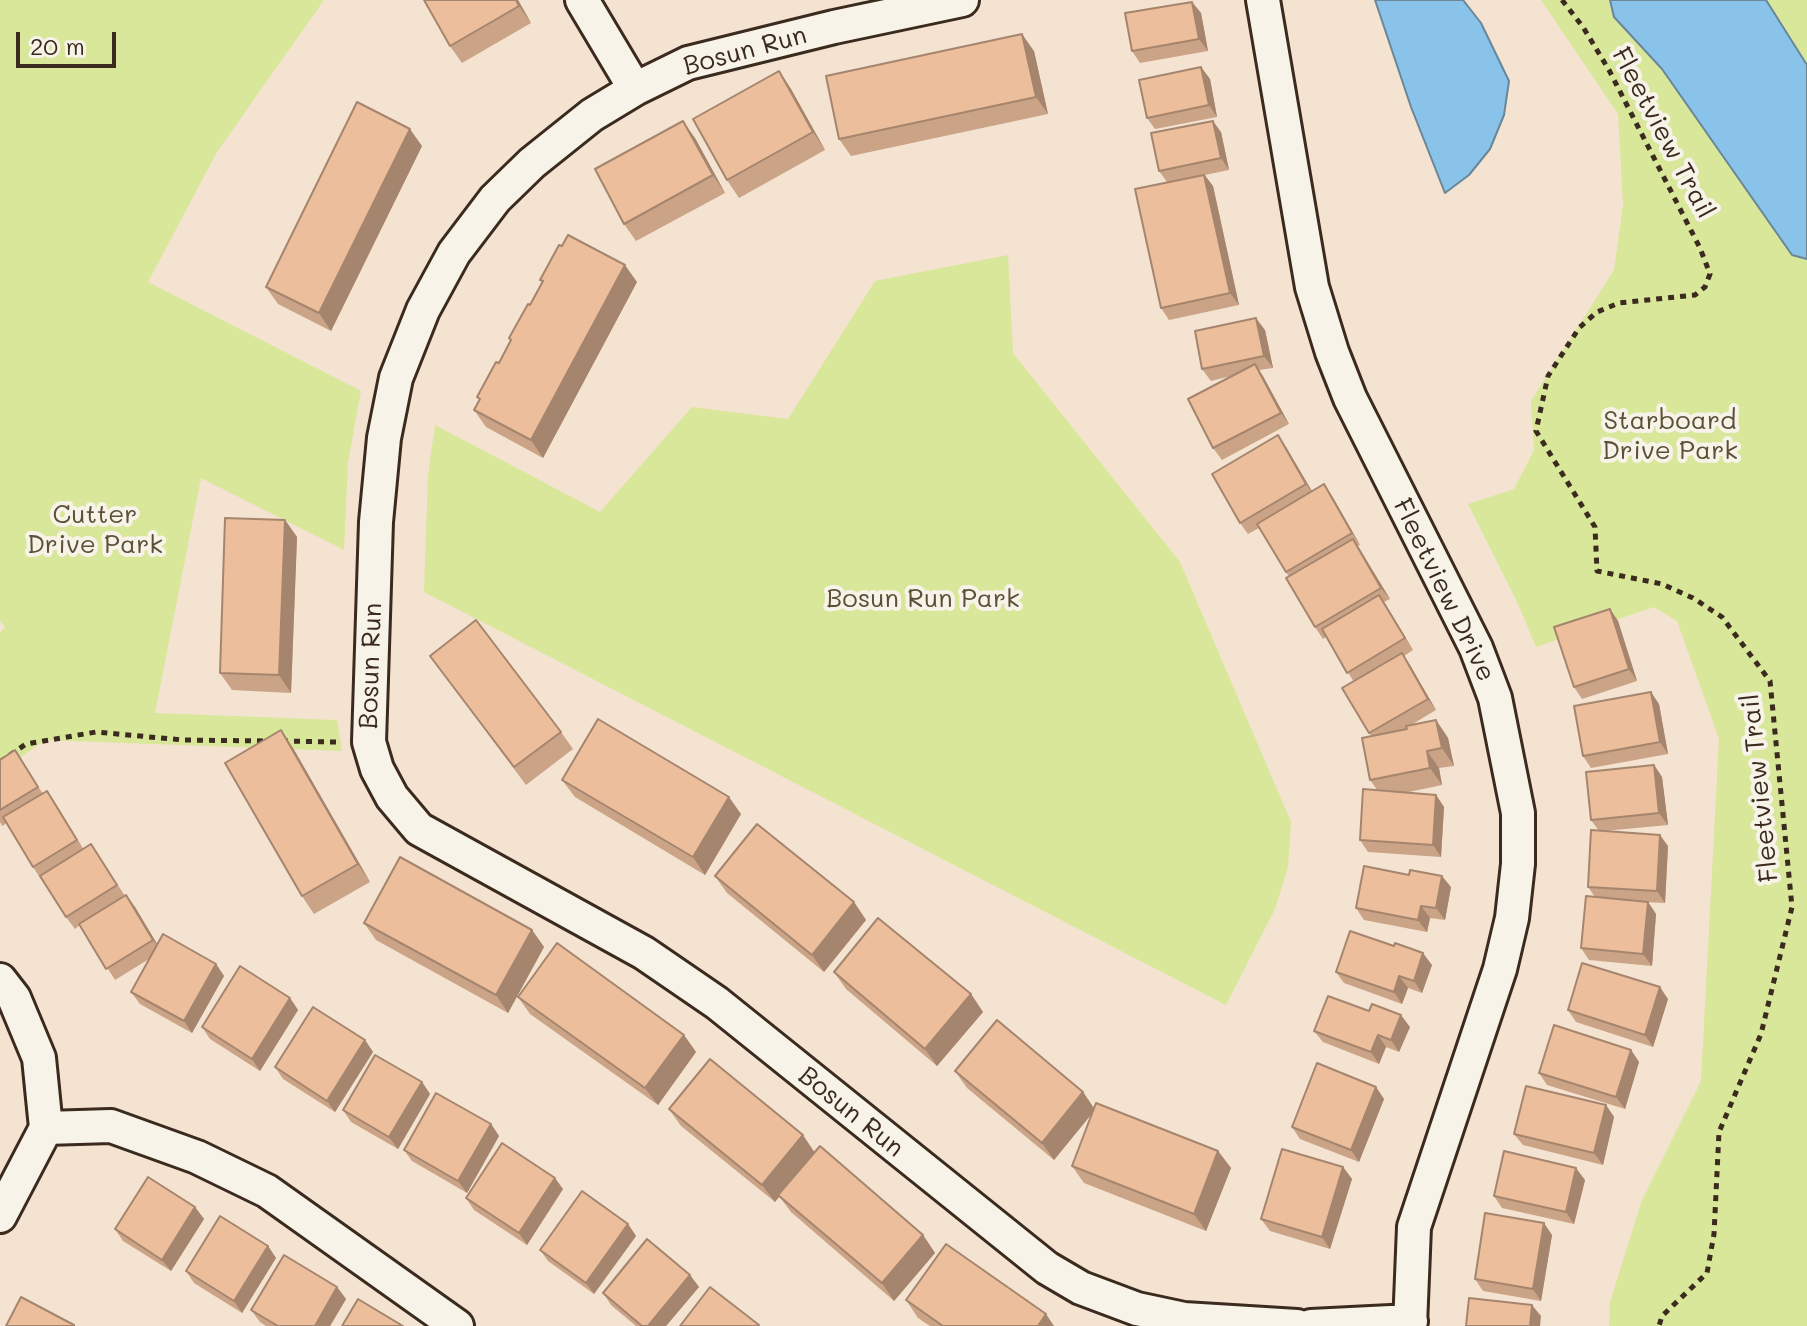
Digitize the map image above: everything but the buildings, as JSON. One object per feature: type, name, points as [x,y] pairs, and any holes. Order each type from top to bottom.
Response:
[{"type":"street","points":[[582,0],[635,89]]},
{"type":"street","name":"Bosun Run","points":[[962,0],[688,63],[592,115],[532,163],[495,199],[454,253],[423,310],[396,378],[384,438],[376,522],[369,742],[377,769],[392,797],[419,829],[644,953],[717,1003],[1047,1268],[1081,1288],[1137,1309],[1184,1319],[1297,1326]]},
{"type":"street","name":"Fleetview Drive","points":[[1263,0],[1312,287],[1332,352],[1350,398],[1476,648],[1495,698],[1518,813],[1515,891],[1500,969],[1430,1171],[1414,1227],[1410,1324]]},
{"type":"street","points":[[0,980],[14,998],[39,1058],[46,1128],[0,1216]]},
{"type":"street","points":[[46,1128],[111,1126],[211,1164],[267,1191],[457,1326]]},
{"type":"street","points":[[1311,1326],[1410,1324]]},
{"type":"path","name":"Fleetview Trail","points":[[1562,0],[1609,70],[1700,248],[1710,274],[1705,287],[1695,295],[1619,303],[1597,312],[1579,328],[1548,376],[1536,431],[1595,527],[1597,571],[1662,584],[1693,598],[1722,617],[1770,681],[1792,907],[1761,1034],[1719,1132],[1714,1234],[1707,1273],[1662,1316],[1659,1326]]},
{"type":"path","points":[[0,762],[26,744],[96,732],[183,740],[369,742]]},
{"type":"green space","name":"Cutter Drive Park","points":[[0,0],[324,0],[217,152],[148,282],[361,391],[348,462],[344,550],[201,478],[155,713],[337,720],[342,751],[45,740],[0,772],[0,633],[5,627],[0,621]]},
{"type":"green space","name":"Starboard Drive Park","points":[[1541,0],[1610,0],[1614,17],[1662,69],[1792,255],[1807,259],[1807,1326],[1609,1326],[1610,1302],[1642,1200],[1701,1081],[1719,739],[1677,621],[1654,607],[1536,647],[1468,504],[1514,489],[1534,450],[1531,401],[1614,270],[1623,205],[1618,114]]},
{"type":"green space","points":[[1766,0],[1807,0],[1807,65]]},
{"type":"green space","name":"Bosun Run Park","points":[[1008,255],[1013,353],[1180,562],[1291,822],[1288,867],[1275,909],[1226,1005],[424,592],[428,475],[435,425],[600,512],[692,407],[788,419],[875,281]]},
{"type":"water","points":[[1375,0],[1463,0],[1481,23],[1509,81],[1504,115],[1490,149],[1469,175],[1445,193],[1411,107]]},
{"type":"water","points":[[1610,0],[1766,0],[1807,65],[1807,259],[1792,255],[1662,69],[1614,17]]}]
